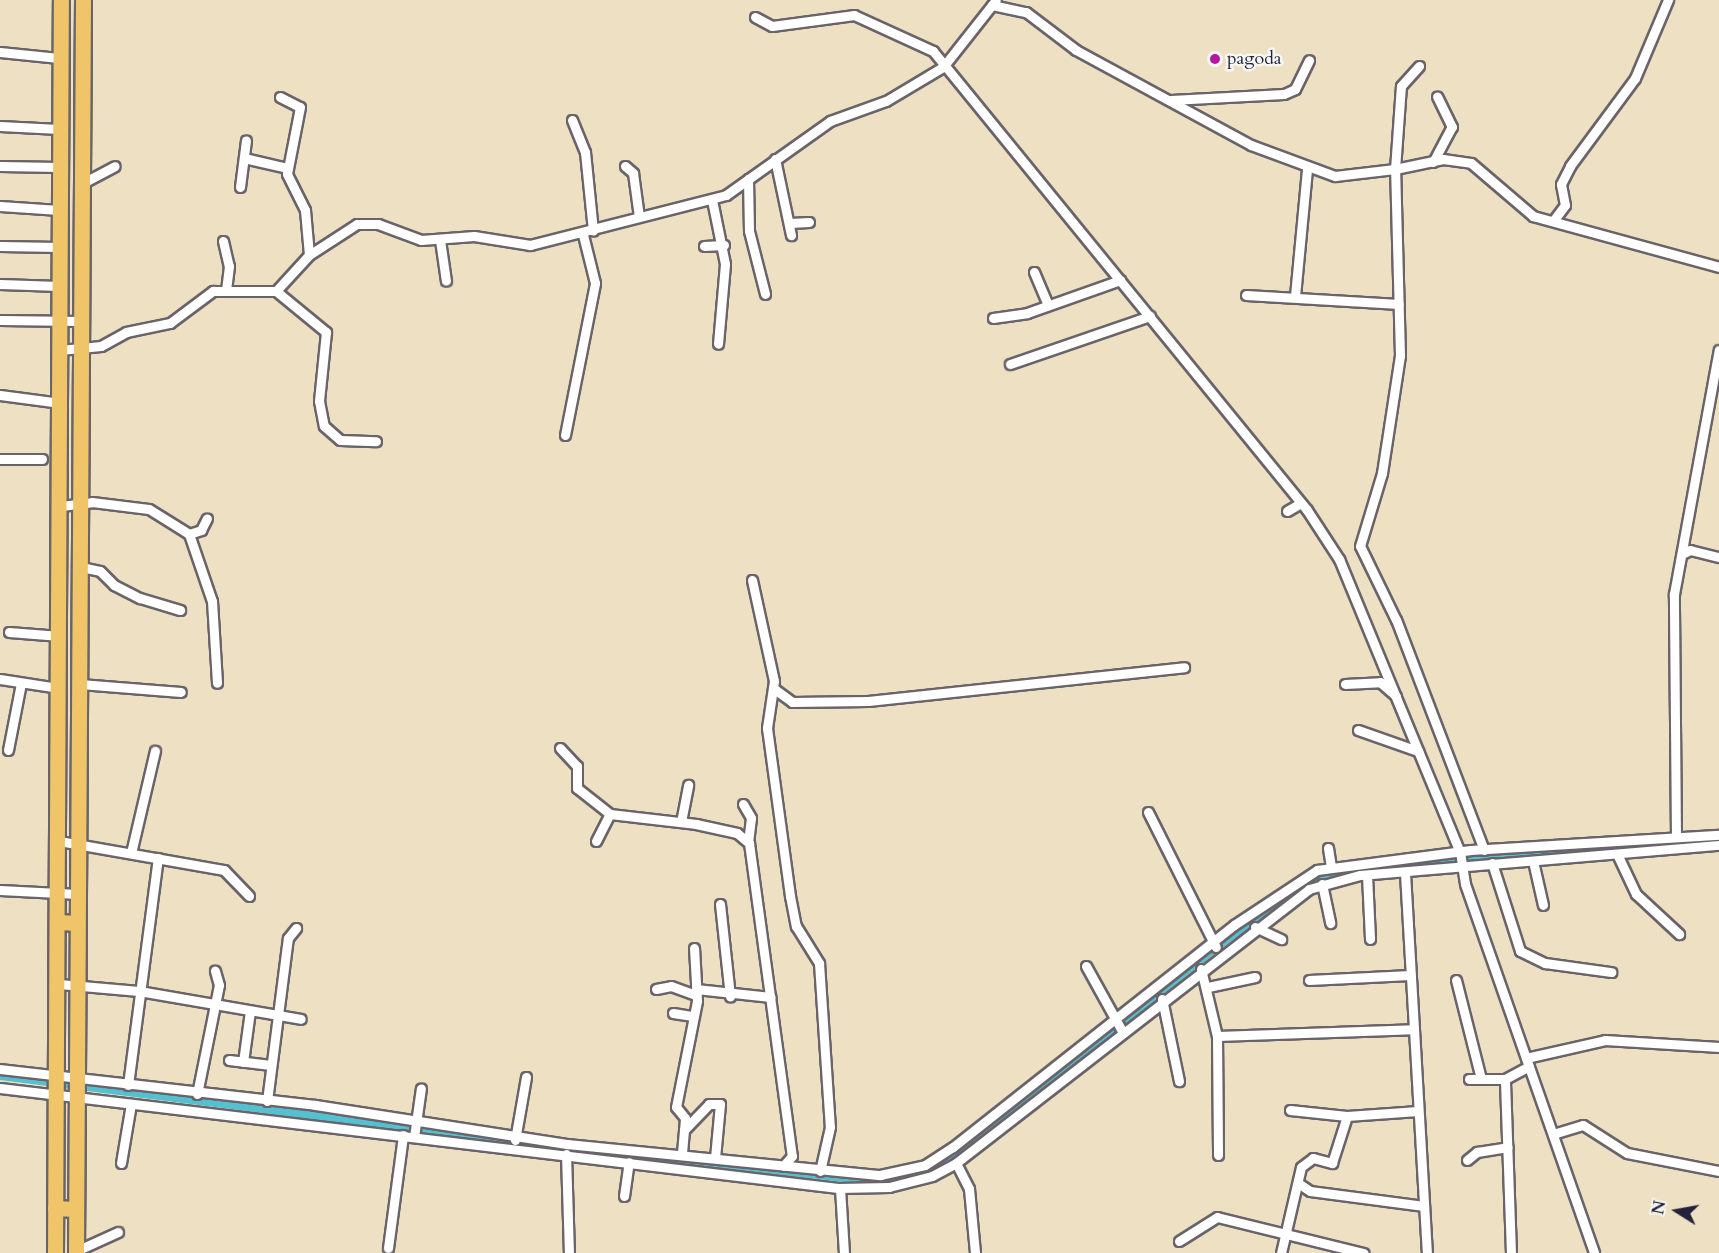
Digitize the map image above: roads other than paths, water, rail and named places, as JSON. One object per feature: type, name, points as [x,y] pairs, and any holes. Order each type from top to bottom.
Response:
[{"type":"main road","points":[[55,1253],[55,1086],[59,984],[61,506],[59,58],[61,0]]},
{"type":"main road","points":[[76,1252],[75,1088],[83,503],[79,186],[83,0]]},
{"type":"main road","points":[[59,922],[77,922]]},
{"type":"main road","points":[[55,1208],[75,1209]]},
{"type":"street","points":[[1553,221],[1565,205],[1561,183],[1570,166],[1630,85],[1668,0]]},
{"type":"street","points":[[276,291],[309,255],[357,224],[440,240],[474,236],[530,245],[588,233],[639,217],[712,200],[748,179],[830,121],[886,101],[943,67],[994,3],[1026,12],[1076,50],[1251,146],[1307,168],[1335,176],[1433,162],[1471,163],[1524,211],[1719,267]]},
{"type":"street","points":[[755,17],[772,26],[854,15],[921,44],[943,67],[1150,316],[1301,503],[1339,559],[1398,698],[1460,860],[1594,1253]]},
{"type":"street","points":[[0,52],[59,58]]},
{"type":"street","points":[[1168,100],[1284,94],[1295,89],[1309,60]]},
{"type":"street","points":[[1419,66],[1401,86],[1395,169],[1400,356],[1382,473],[1360,546],[1396,620],[1484,850]]},
{"type":"street","points":[[1433,162],[1452,127],[1437,96]]},
{"type":"street","points":[[280,97],[300,107],[287,168],[305,210],[309,255]]},
{"type":"street","points":[[565,435],[595,283],[588,233],[585,152],[572,120]]},
{"type":"street","points":[[0,126],[59,129]]},
{"type":"street","points":[[240,188],[246,140]]},
{"type":"street","points":[[244,158],[287,168]]},
{"type":"street","points":[[775,159],[791,235]]},
{"type":"street","points":[[0,166],[59,167]]},
{"type":"street","points":[[79,186],[93,174],[115,166]]},
{"type":"street","points":[[625,166],[633,173],[639,217]]},
{"type":"street","points":[[1294,296],[1307,168]]},
{"type":"street","points":[[748,179],[749,231],[765,294]]},
{"type":"street","points":[[712,200],[724,245],[718,344]]},
{"type":"street","points":[[0,206],[59,210]]},
{"type":"street","points":[[790,223],[808,222]]},
{"type":"street","points":[[440,240],[446,281]]},
{"type":"street","points":[[223,242],[230,266],[226,290]]},
{"type":"street","points":[[704,246],[724,245]]},
{"type":"street","points":[[0,246],[59,247]]},
{"type":"street","points":[[1034,272],[1048,305]]},
{"type":"street","points":[[993,318],[1048,305],[1120,280]]},
{"type":"street","points":[[0,284],[60,286]]},
{"type":"street","points":[[60,350],[82,350],[170,323],[213,291],[276,291],[326,332],[320,401],[324,426],[340,440],[376,441]]},
{"type":"street","points":[[1246,295],[1294,296],[1399,304]]},
{"type":"street","points":[[1010,364],[1150,316]]},
{"type":"street","points":[[0,320],[81,321]]},
{"type":"street","points":[[1676,837],[1678,693],[1673,616],[1719,350]]},
{"type":"street","points":[[0,395],[60,403]]},
{"type":"street","points":[[0,459],[42,459]]},
{"type":"street","points":[[61,506],[83,503],[158,511],[189,534],[212,601],[218,683]]},
{"type":"street","points":[[1287,511],[1301,503]]},
{"type":"street","points":[[189,534],[201,530],[207,518]]},
{"type":"street","points":[[1682,554],[1690,550],[1719,557]]},
{"type":"street","points":[[81,567],[100,571],[114,585],[140,598],[180,610]]},
{"type":"street","points":[[752,580],[770,645],[773,688],[767,728],[790,896],[796,926],[819,963],[830,1127],[820,1171]]},
{"type":"street","points":[[9,632],[60,636]]},
{"type":"street","points":[[773,688],[792,702],[868,701],[1184,667]]},
{"type":"street","points":[[0,679],[59,688]]},
{"type":"street","points":[[8,750],[21,682]]},
{"type":"street","points":[[1346,684],[1380,682],[1398,698]]},
{"type":"street","points":[[80,684],[181,692]]},
{"type":"street","points":[[1358,730],[1387,744],[1418,751]]},
{"type":"street","points":[[0,733],[11,735]]},
{"type":"street","points":[[560,748],[577,766],[577,788],[610,814],[681,822],[737,833],[748,841]]},
{"type":"street","points":[[131,853],[155,751]]},
{"type":"street","points":[[681,822],[688,785]]},
{"type":"street","points":[[743,804],[751,818],[748,841],[792,1155],[783,1166]]},
{"type":"street","points":[[1148,812],[1217,949]]},
{"type":"street","points":[[596,842],[610,814]]},
{"type":"street","points":[[0,1088],[128,1085],[267,1101],[416,1130],[514,1142],[682,1153],[715,1158],[747,1169],[840,1188],[903,1185],[956,1163],[1118,1025],[1161,999],[1201,969],[1217,949],[1322,884],[1367,875],[1405,873],[1460,860],[1484,850],[1719,835]]},
{"type":"street","points":[[59,841],[230,872],[249,896]]},
{"type":"street","points":[[0,1070],[131,1104],[403,1136],[416,1130],[514,1142],[566,1154],[629,1162],[747,1169],[783,1166],[880,1175],[925,1165],[1118,1025],[1217,949],[1293,882],[1331,866],[1460,860],[1492,863],[1513,861],[1534,866],[1719,845]]},
{"type":"street","points":[[1328,848],[1331,866]]},
{"type":"street","points":[[1618,856],[1636,894],[1680,934]]},
{"type":"street","points":[[128,1085],[158,858]]},
{"type":"street","points":[[1492,863],[1520,951],[1545,963],[1611,972]]},
{"type":"street","points":[[1534,866],[1544,905]]},
{"type":"street","points":[[1405,873],[1426,1253]]},
{"type":"street","points":[[1367,875],[1370,939]]},
{"type":"street","points":[[1322,884],[1330,923]]},
{"type":"street","points":[[0,890],[78,894]]},
{"type":"street","points":[[720,904],[730,996]]},
{"type":"street","points":[[1255,927],[1281,939]]},
{"type":"street","points":[[267,1101],[289,932],[296,928]]},
{"type":"street","points":[[682,1153],[685,1118],[676,1107],[696,992],[694,948]]},
{"type":"street","points":[[1086,966],[1118,1025]]},
{"type":"street","points":[[1201,969],[1208,987],[1217,1036],[1218,1155]]},
{"type":"street","points":[[197,1094],[215,1006],[216,971]]},
{"type":"street","points":[[1309,980],[1410,975]]},
{"type":"street","points":[[1208,987],[1255,977]]},
{"type":"street","points":[[1456,980],[1481,1079]]},
{"type":"street","points":[[59,984],[139,991],[215,1006],[301,1019]]},
{"type":"street","points":[[656,989],[671,986],[730,996],[771,997]]},
{"type":"street","points":[[1161,999],[1179,1081]]},
{"type":"street","points":[[243,1062],[250,1011]]},
{"type":"street","points":[[674,1016],[693,1018]]},
{"type":"street","points":[[1217,1036],[1323,1028],[1413,1029]]},
{"type":"street","points":[[1469,1080],[1505,1079],[1528,1062],[1605,1040],[1719,1047]]},
{"type":"street","points":[[229,1060],[271,1065]]},
{"type":"street","points":[[514,1142],[526,1077]]},
{"type":"street","points":[[1505,1079],[1511,1253]]},
{"type":"street","points":[[416,1130],[421,1089]]},
{"type":"street","points":[[121,1163],[131,1104]]},
{"type":"street","points":[[684,1130],[709,1104],[720,1104],[715,1158]]},
{"type":"street","points":[[1290,1110],[1347,1116],[1418,1111]]},
{"type":"street","points":[[1281,1253],[1301,1167],[1313,1158],[1332,1163],[1347,1116]]},
{"type":"street","points":[[1553,1134],[1583,1125],[1627,1153],[1719,1171]]},
{"type":"street","points":[[388,1248],[403,1136]]},
{"type":"street","points":[[1467,1160],[1477,1152],[1508,1147]]},
{"type":"street","points":[[566,1154],[569,1253]]},
{"type":"street","points":[[624,1196],[629,1162]]},
{"type":"street","points":[[956,1163],[969,1189],[975,1253]]},
{"type":"street","points":[[1298,1183],[1310,1191],[1424,1206]]},
{"type":"street","points":[[840,1188],[844,1253]]},
{"type":"street","points":[[1179,1241],[1210,1218],[1364,1253]]},
{"type":"street","points":[[76,1252],[118,1233]]},
{"type":"waterway","points":[[1367,868],[1719,840]]},
{"type":"waterway","points":[[626,1154],[872,1181],[941,1164],[1223,942],[1311,880],[1339,870]]},
{"type":"waterway","points":[[0,1076],[562,1147]]},
{"type":"place","name":"pagoda","points":[[1215,59]]}]
